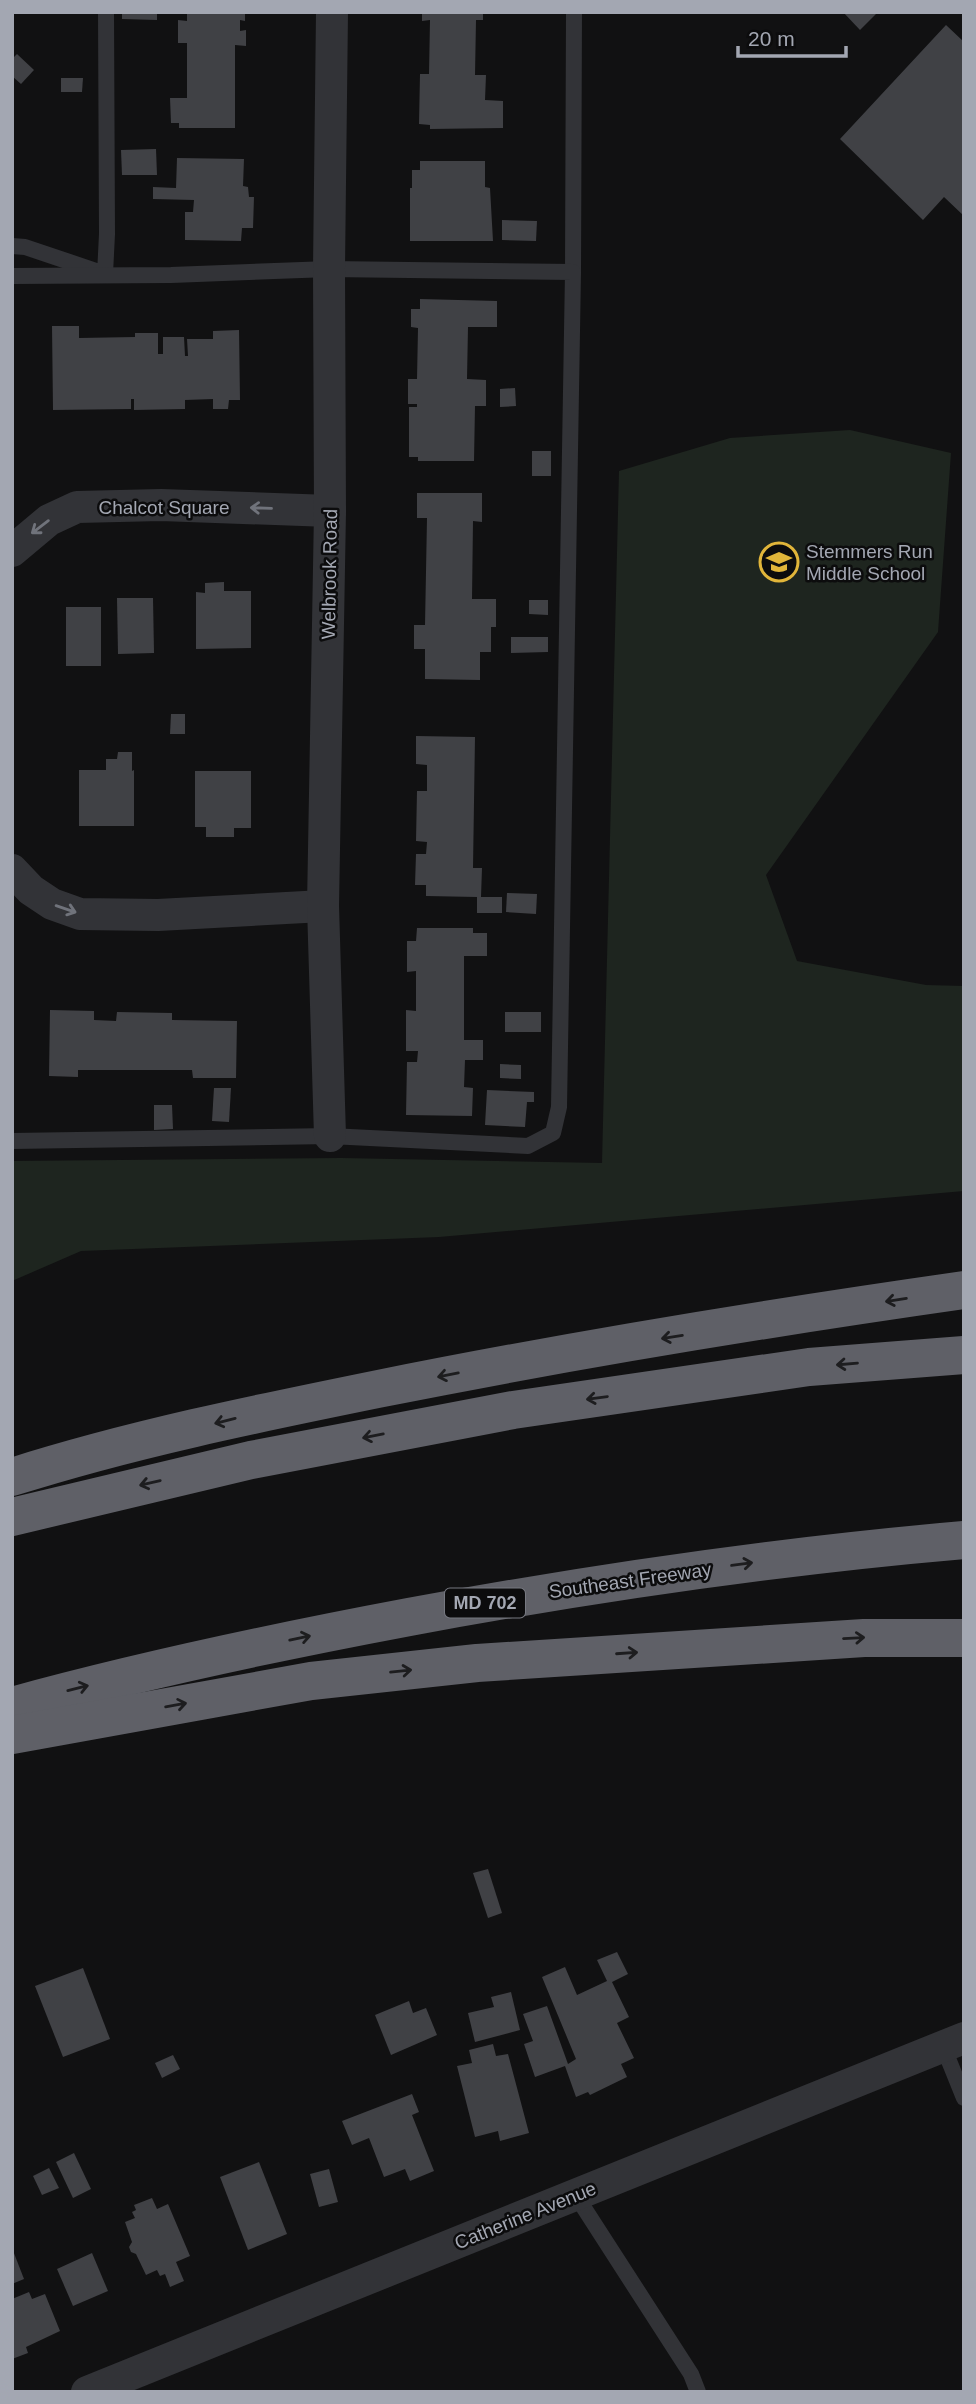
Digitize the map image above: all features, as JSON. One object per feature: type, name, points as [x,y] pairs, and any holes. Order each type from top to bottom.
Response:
[{"type":"highway","points":[[12,1477],[62,1461],[240,1417],[502,1365],[964,1290]]},
{"type":"highway","points":[[12,1517],[251,1460],[513,1410],[809,1367],[964,1355]]},
{"type":"highway","name":"Southeast Freeway","points":[[12,1706],[75,1688],[299,1638],[559,1589],[849,1549],[964,1540]]},
{"type":"highway","points":[[12,1735],[311,1681],[463,1665],[864,1638],[964,1638]]},
{"type":"street","name":"Welbrook Road","points":[[330,1136],[323,906],[330,511],[331,12]]},
{"type":"street","name":"Chalcot Square","points":[[12,551],[49,520],[77,507],[161,505],[330,511]]},
{"type":"street","points":[[12,870],[31,890],[52,904],[80,914],[158,915],[323,906]]},
{"type":"street","name":"Catherine Avenue","points":[[87,2392],[953,2042]]},
{"type":"lane","points":[[105,274],[106,12]]},
{"type":"lane","points":[[12,1141],[330,1136],[528,1146],[553,1133],[559,1107],[573,272],[574,12]]},
{"type":"lane","points":[[12,246],[25,247],[105,274]]},
{"type":"lane","points":[[12,276],[171,275],[329,269],[573,272]]},
{"type":"lane","points":[[953,2042],[964,2098]]},
{"type":"lane","points":[[575,2194],[691,2374],[698,2392]]},
{"type":"shaded area","points":[[850,430],[951,453],[938,632],[766,875],[797,961],[926,985],[964,986],[964,1191],[439,1237],[81,1251],[12,1281],[12,1161],[341,1158],[602,1163],[619,471],[730,438]]},
{"type":"building","points":[[122,12],[157,12],[157,20],[122,19]]},
{"type":"building","points":[[187,12],[245,12],[245,21],[240,20],[240,31],[246,30],[246,46],[235,45],[235,128],[179,128],[179,123],[171,123],[170,98],[187,98],[187,43],[178,43],[178,20],[187,21]]},
{"type":"building","points":[[422,12],[483,12],[483,20],[476,20],[475,75],[486,75],[485,100],[503,101],[503,128],[430,129],[430,125],[419,124],[420,74],[429,74],[430,20],[422,21]]},
{"type":"building","points":[[843,12],[878,12],[860,30]]},
{"type":"building","points":[[946,25],[964,42],[964,216],[944,197],[923,220],[840,139]]},
{"type":"building","points":[[17,54],[34,70],[21,84],[12,76],[12,59]]},
{"type":"building","points":[[61,78],[83,78],[82,92],[61,92]]},
{"type":"building","points":[[156,149],[157,175],[122,175],[121,150]]},
{"type":"building","points":[[177,158],[244,159],[243,186],[248,187],[249,197],[254,197],[253,228],[242,228],[241,241],[185,240],[185,212],[193,212],[194,200],[153,199],[153,187],[176,188]]},
{"type":"building","points":[[420,161],[485,161],[485,187],[490,188],[493,241],[410,241],[412,170],[420,170]]},
{"type":"building","points":[[502,220],[537,221],[536,241],[502,240]]},
{"type":"building","points":[[420,299],[497,301],[497,327],[468,327],[467,379],[486,380],[486,406],[475,406],[474,461],[418,461],[418,457],[409,457],[409,407],[417,407],[417,404],[408,404],[408,379],[417,379],[418,328],[411,327],[411,309],[420,309]]},
{"type":"building","points":[[52,326],[79,326],[79,338],[135,337],[135,333],[158,333],[158,354],[163,354],[163,337],[184,337],[185,356],[188,356],[187,339],[213,339],[213,331],[239,330],[240,400],[229,400],[228,409],[213,409],[213,399],[185,400],[185,409],[134,410],[134,399],[131,399],[131,409],[53,410]]},
{"type":"building","points":[[515,388],[516,406],[500,407],[500,389]]},
{"type":"building","points":[[532,451],[551,451],[551,476],[532,476]]},
{"type":"building","points":[[417,493],[482,493],[482,522],[473,521],[472,599],[496,599],[496,627],[491,627],[491,652],[480,652],[480,680],[425,679],[425,649],[414,649],[414,625],[425,625],[427,518],[417,518]]},
{"type":"building","points":[[224,582],[224,591],[251,591],[251,648],[196,649],[196,592],[205,593],[205,583]]},
{"type":"building","points":[[117,598],[153,598],[154,653],[118,654]]},
{"type":"building","points":[[529,600],[548,600],[548,615],[529,614]]},
{"type":"building","points":[[66,607],[101,607],[101,666],[66,666]]},
{"type":"building","points":[[511,637],[548,637],[548,652],[511,653]]},
{"type":"building","points":[[171,714],[185,714],[185,734],[170,734]]},
{"type":"building","points":[[416,736],[475,737],[473,868],[482,868],[481,897],[502,897],[502,913],[477,913],[477,897],[426,896],[426,885],[415,885],[416,854],[426,854],[427,842],[416,841],[417,791],[427,791],[427,765],[416,764]]},
{"type":"building","points":[[118,752],[132,752],[134,826],[79,826],[79,770],[106,770],[106,759],[117,759]]},
{"type":"building","points":[[195,771],[251,771],[251,828],[234,828],[234,837],[206,837],[206,827],[195,827]]},
{"type":"building","points":[[507,893],[537,894],[536,914],[506,912]]},
{"type":"building","points":[[417,928],[473,928],[473,933],[487,933],[487,956],[464,956],[464,1040],[483,1040],[483,1060],[465,1060],[464,1087],[473,1088],[472,1116],[406,1115],[407,1062],[417,1062],[418,1051],[406,1051],[406,1010],[416,1011],[416,971],[407,972],[407,941],[416,941]]},
{"type":"building","points":[[50,1010],[94,1011],[94,1020],[116,1021],[117,1012],[172,1013],[172,1020],[237,1021],[236,1078],[193,1078],[192,1070],[78,1070],[78,1077],[49,1076]]},
{"type":"building","points":[[505,1012],[541,1012],[541,1032],[505,1032]]},
{"type":"building","points":[[500,1064],[521,1065],[521,1079],[500,1078]]},
{"type":"building","points":[[214,1088],[231,1088],[229,1122],[212,1121]]},
{"type":"building","points":[[487,1090],[534,1092],[534,1102],[527,1102],[525,1127],[485,1125]]},
{"type":"building","points":[[154,1105],[172,1105],[173,1129],[154,1130]]},
{"type":"building","points":[[488,1869],[502,1913],[488,1918],[473,1873]]},
{"type":"building","points":[[617,1952],[628,1974],[612,1982],[629,2017],[617,2023],[634,2058],[621,2064],[627,2077],[590,2095],[588,2092],[576,2097],[565,2066],[535,2077],[524,2044],[533,2041],[523,2014],[547,2006],[568,2064],[576,2059],[542,1977],[565,1967],[577,1995],[607,1981],[597,1960]]},
{"type":"building","points":[[83,1968],[110,2039],[63,2057],[35,1986]]},
{"type":"building","points":[[511,1992],[520,2030],[475,2042],[468,2013],[494,2007],[491,1997]]},
{"type":"building","points":[[409,2001],[413,2013],[426,2008],[437,2035],[391,2055],[375,2015]]},
{"type":"building","points":[[493,2044],[496,2056],[508,2054],[529,2133],[500,2141],[498,2131],[475,2137],[457,2066],[472,2063],[469,2050]]},
{"type":"building","points":[[173,2055],[180,2069],[162,2078],[155,2063]]},
{"type":"building","points":[[412,2094],[419,2112],[412,2115],[434,2171],[410,2181],[405,2169],[384,2177],[369,2138],[352,2145],[342,2121]]},
{"type":"building","points":[[74,2153],[91,2189],[73,2198],[56,2162]]},
{"type":"building","points":[[259,2162],[287,2234],[248,2250],[220,2177]]},
{"type":"building","points":[[49,2168],[59,2188],[42,2195],[33,2176]]},
{"type":"building","points":[[329,2169],[338,2202],[319,2207],[310,2174]]},
{"type":"building","points":[[152,2198],[157,2209],[168,2204],[190,2256],[176,2262],[184,2281],[170,2287],[165,2274],[160,2276],[157,2270],[146,2275],[136,2254],[131,2252],[129,2247],[132,2242],[125,2222],[135,2218],[132,2212],[136,2210],[134,2205]]},
{"type":"building","points":[[12,2248],[24,2279],[12,2284]]},
{"type":"building","points":[[92,2253],[108,2291],[73,2306],[57,2269]]},
{"type":"building","points":[[29,2292],[32,2299],[45,2294],[60,2331],[26,2347],[28,2353],[12,2359],[12,2299]]},
{"type":"place","name":"Stemmers Run Middle School","points":[[779,562]]}]
